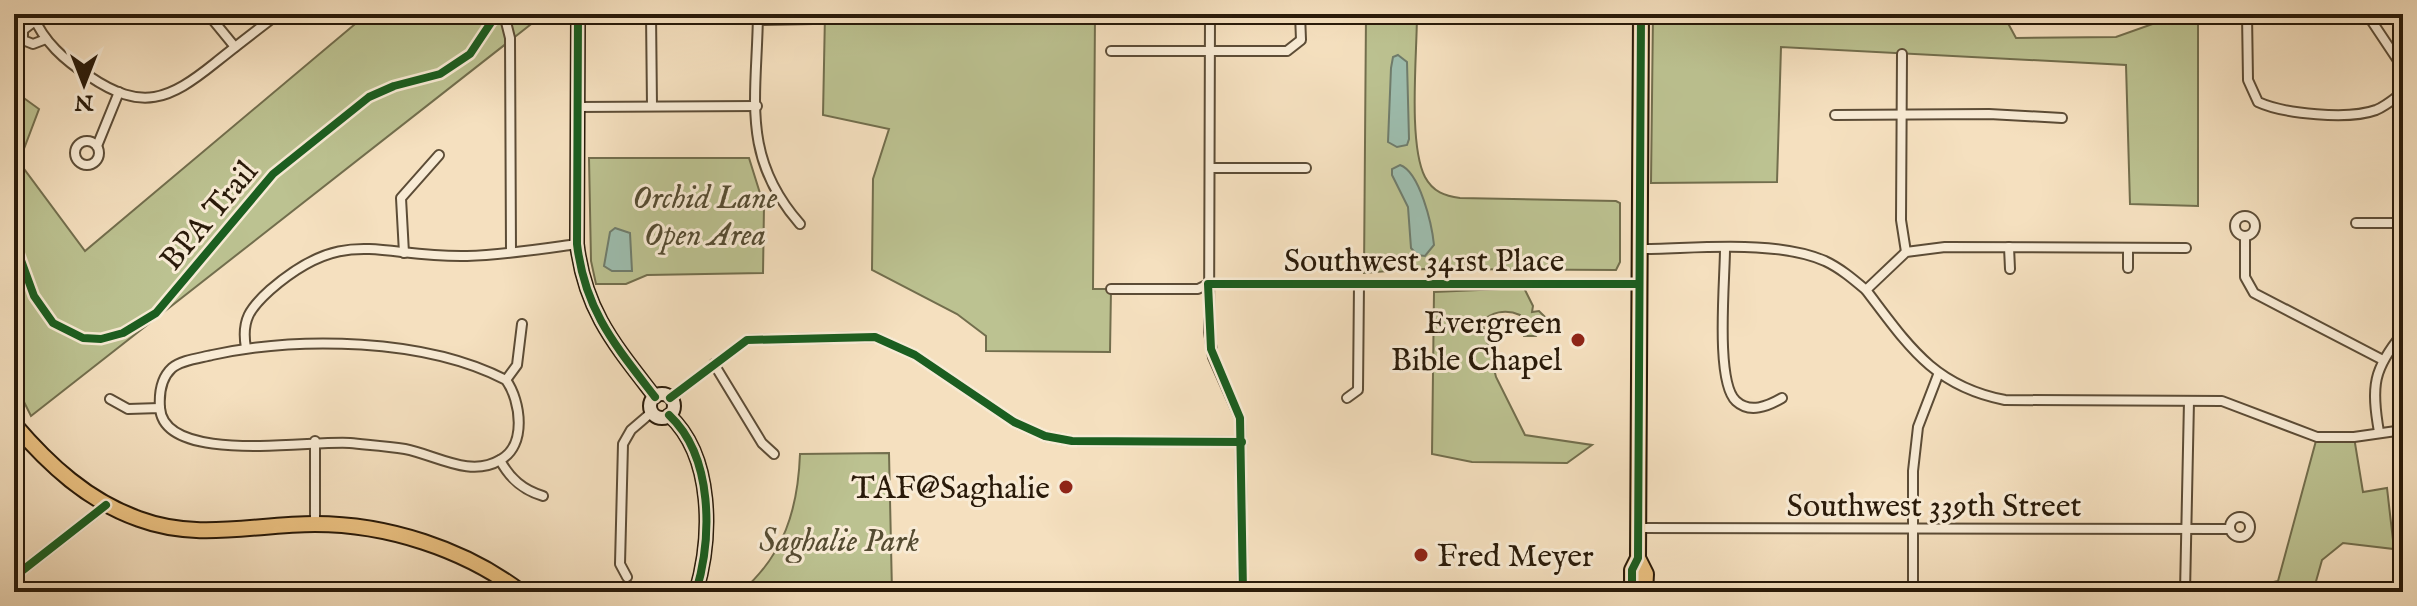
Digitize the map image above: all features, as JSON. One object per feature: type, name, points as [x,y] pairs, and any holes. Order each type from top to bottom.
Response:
[{"type":"main road","points":[[1641,14],[1638,558],[1646,574],[1645,592]]},
{"type":"main road","points":[[14,424],[71,481],[106,505],[142,521],[210,532],[315,524],[367,528],[416,540],[470,561],[521,592]]},
{"type":"main road","points":[[1632,592],[1632,570],[1638,558]]},
{"type":"street","points":[[208,14],[235,47]]},
{"type":"street","points":[[46,39],[33,44],[23,40],[23,30],[34,18],[46,39],[73,66],[119,92],[149,99],[169,95],[278,14]]},
{"type":"street","points":[[504,14],[510,38],[511,252]]},
{"type":"street","points":[[578,14],[577,244],[581,277],[595,314],[655,397]]},
{"type":"street","points":[[651,14],[652,106]]},
{"type":"street","points":[[1210,14],[1208,284],[1211,349],[1238,413],[1242,442],[1243,592]]},
{"type":"street","points":[[1111,51],[1291,49],[1302,35],[1300,14]]},
{"type":"street","points":[[2247,14],[2248,80],[2258,102],[2293,112],[2364,112],[2377,109],[2403,92]]},
{"type":"street","points":[[2369,14],[2403,68]]},
{"type":"street","points":[[800,224],[780,201],[764,169],[757,139],[758,17],[813,19]]},
{"type":"street","points":[[1902,54],[1901,220],[1906,252]]},
{"type":"street","points":[[97,146],[119,92]]},
{"type":"street","points":[[577,107],[757,106]]},
{"type":"street","points":[[1835,115],[2000,114],[2062,118]]},
{"type":"street","points":[[404,253],[401,198],[439,155]]},
{"type":"street","points":[[1211,168],[1306,168]]},
{"type":"street","points":[[2356,223],[2403,223]]},
{"type":"street","points":[[2245,236],[2245,277],[2254,293],[2381,359]]},
{"type":"street","points":[[246,348],[244,322],[248,311],[296,268],[322,253],[346,248],[468,256],[577,244]]},
{"type":"street","points":[[2009,247],[2010,269]]},
{"type":"street","points":[[1866,290],[1906,252],[2009,247],[2186,248]]},
{"type":"street","points":[[2128,248],[2128,268]]},
{"type":"street","points":[[1639,249],[1725,249],[1806,255],[1845,273],[1866,290],[1919,359],[1938,375],[1980,395],[2005,400],[2189,401],[2236,405],[2291,430],[2317,437],[2354,437],[2403,430]]},
{"type":"street","points":[[1725,249],[1725,355],[1730,394],[1740,405],[1751,408],[1764,407],[1782,398]]},
{"type":"street","name":"Southwest 341st Place","points":[[1111,289],[1198,289],[1208,284],[1639,284]]},
{"type":"street","points":[[1347,398],[1358,390],[1359,284]]},
{"type":"street","points":[[506,380],[517,365],[522,324]]},
{"type":"street","points":[[2379,432],[2375,394],[2381,359],[2403,333]]},
{"type":"street","points":[[670,398],[733,347],[765,337],[875,337],[915,355],[1014,422],[1050,437],[1098,442],[1242,442]]},
{"type":"street","points":[[310,343],[414,352],[475,367],[506,380],[517,401],[518,432],[513,448],[500,460],[480,468],[406,449],[315,441],[203,444],[174,433],[165,426],[159,396],[165,377],[174,366],[246,348],[310,343]]},
{"type":"street","points":[[714,364],[762,443],[774,454]]},
{"type":"street","points":[[1913,592],[1918,427],[1938,375]]},
{"type":"street","points":[[663,394],[670,398],[673,409],[669,415],[662,418],[652,412],[650,404],[655,397],[663,394]]},
{"type":"street","points":[[110,399],[128,409],[160,408]]},
{"type":"street","points":[[2185,592],[2189,401]]},
{"type":"street","points":[[627,577],[620,564],[621,456],[631,430],[652,412]]},
{"type":"street","points":[[669,415],[682,429],[703,488],[705,555],[696,592]]},
{"type":"street","points":[[315,441],[315,524]]},
{"type":"street","points":[[500,460],[511,478],[543,496]]},
{"type":"street","points":[[14,577],[106,505]]},
{"type":"street","name":"Southwest 339th Street","points":[[1638,528],[2230,529]]},
{"type":"street","points":[[2358,592],[2365,589],[2373,592]]},
{"type":"green space","points":[[367,14],[544,14],[31,416],[14,382],[14,91],[39,109],[19,162],[85,251]]},
{"type":"green space","points":[[825,14],[1095,14],[1093,289],[1111,289],[1110,352],[986,351],[986,336],[957,314],[872,270],[873,179],[889,129],[823,115]]},
{"type":"green space","points":[[1366,14],[1417,14],[1415,121],[1420,162],[1432,186],[1444,194],[1460,198],[1616,201],[1620,203],[1620,262],[1616,270],[1414,269],[1364,273]]},
{"type":"green space","points":[[1653,14],[2003,14],[2016,38],[2116,37],[2161,21],[2162,14],[2198,14],[2198,206],[2130,204],[2126,65],[1781,47],[1777,182],[1651,183]]},
{"type":"green space","name":"Orchid Lane Open Area","points":[[589,158],[749,158],[764,206],[763,273],[647,275],[626,284],[596,284],[591,261]]},
{"type":"green space","points":[[1524,288],[1533,306],[1532,312],[1539,311],[1546,318],[1536,336],[1524,336],[1520,315],[1514,313],[1499,312],[1482,321],[1496,377],[1525,435],[1592,445],[1567,463],[1472,462],[1432,454],[1434,292]]},
{"type":"green space","points":[[2317,437],[2354,437],[2363,492],[2387,488],[2394,549],[2343,543],[2322,560],[2313,592],[2229,592],[2278,581]]},
{"type":"green space","name":"Saghalie Park","points":[[889,453],[892,592],[741,592],[768,563],[786,530],[796,494],[800,454]]},
{"type":"shaded area","points":[[1398,55],[1407,62],[1409,139],[1407,145],[1397,147],[1388,142],[1391,68],[1393,57]]},
{"type":"shaded area","points":[[1400,165],[1419,188],[1428,213],[1434,245],[1425,256],[1417,255],[1411,248],[1408,207],[1392,175],[1392,169]]},
{"type":"shaded area","points":[[615,228],[630,233],[632,271],[612,271],[604,266],[610,232]]},
{"type":"cycle path","name":"BPA Trail","points":[[14,241],[34,296],[53,323],[83,338],[101,339],[123,333],[156,313],[273,174],[369,97],[394,86],[440,74],[470,54],[492,21],[504,14]]},
{"type":"cycle path","points":[[578,14],[577,244],[581,268],[604,326],[655,397]]},
{"type":"cycle path","points":[[1632,592],[1632,570],[1638,558],[1641,14]]},
{"type":"cycle path","points":[[1243,592],[1240,418],[1211,349],[1208,284],[1639,284]]},
{"type":"cycle path","points":[[670,398],[747,340],[875,337],[915,355],[1014,422],[1045,436],[1072,441],[1242,442]]},
{"type":"cycle path","points":[[669,415],[684,432],[702,475],[705,547],[696,592]]},
{"type":"cycle path","points":[[14,577],[106,505]]},
{"type":"place","name":"Evergreen Bible Chapel","points":[[1578,340]]},
{"type":"place","name":"TAF@Saghalie","points":[[1066,487]]},
{"type":"place","name":"Fred Meyer","points":[[1421,555]]}]
